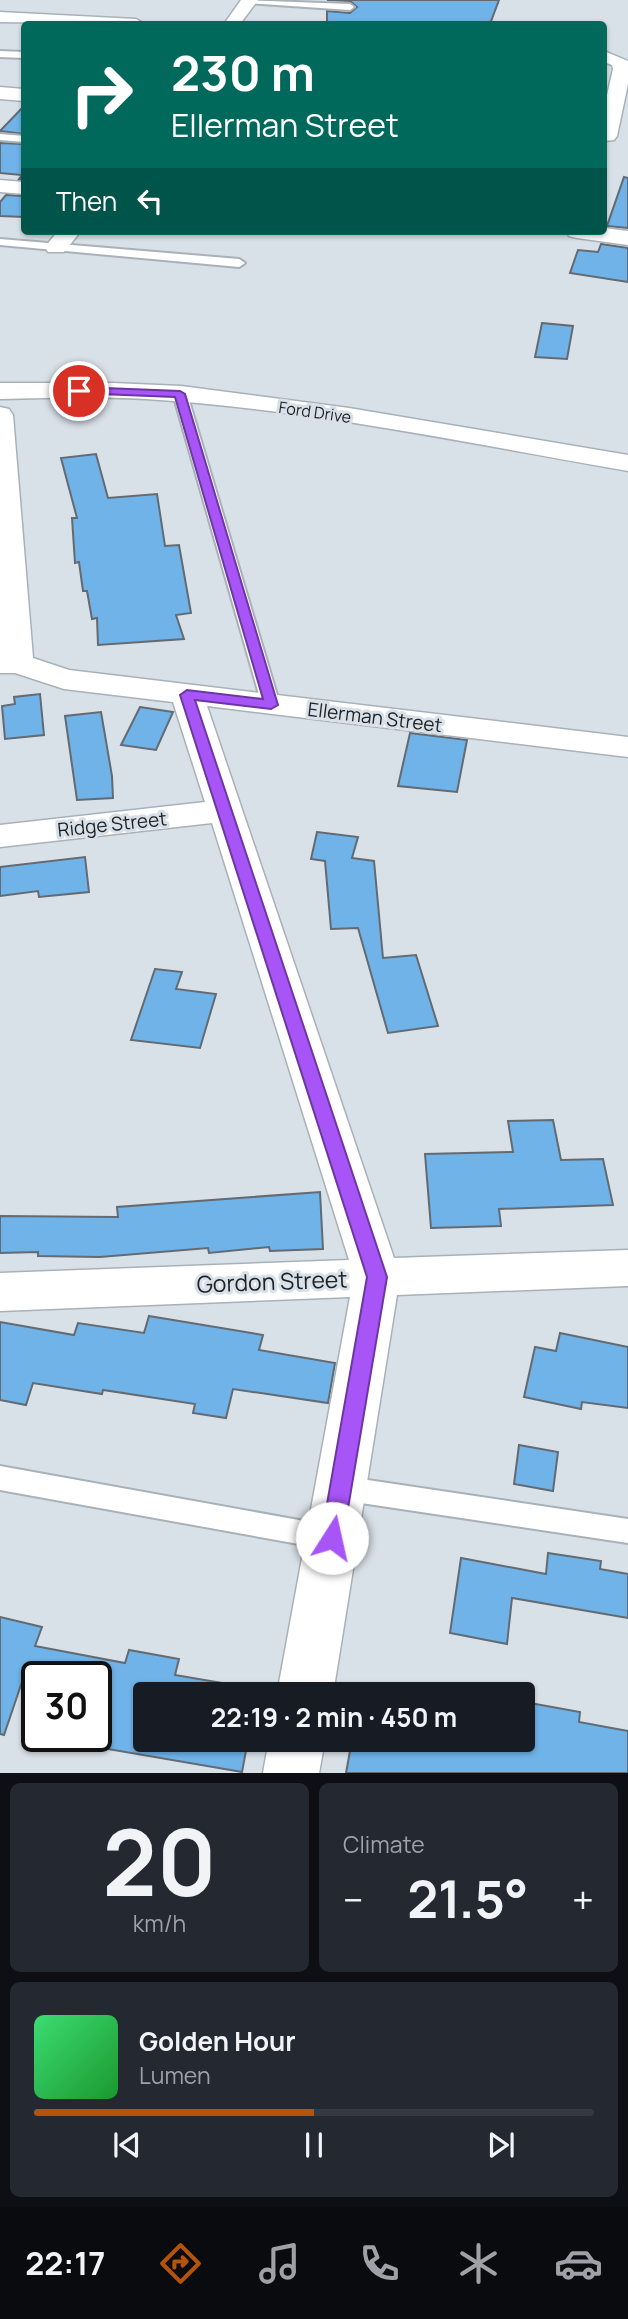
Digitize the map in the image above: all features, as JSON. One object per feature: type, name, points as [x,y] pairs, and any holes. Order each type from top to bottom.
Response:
[{"type":"street","points":[[1,18],[20,0]]},
{"type":"street","points":[[234,21],[248,0]]},
{"type":"street","points":[[1,18],[68,21]]},
{"type":"street","points":[[607,119],[610,93],[622,69],[620,62],[608,57]]},
{"type":"street","points":[[0,93],[21,95]]},
{"type":"street","points":[[607,136],[628,140]]},
{"type":"street","points":[[0,186],[21,188]]},
{"type":"street","points":[[606,235],[628,238]]},
{"type":"street","name":"Ford Drive","points":[[0,391],[131,391],[180,394],[424,428],[628,463]]},
{"type":"street","points":[[0,415],[9,663]]},
{"type":"street","name":"Ellerman Street","points":[[9,663],[64,679],[628,747]]},
{"type":"street","points":[[187,695],[377,1277],[307,1682]]},
{"type":"street","name":"Ridge Street","points":[[0,836],[225,811]]},
{"type":"street","name":"Gordon Street","points":[[0,1292],[628,1268]]},
{"type":"street","points":[[291,1773],[295,1752]]},
{"type":"lane","points":[[248,0],[350,7]]},
{"type":"lane","points":[[0,54],[21,55]]},
{"type":"lane","points":[[0,137],[21,139]]},
{"type":"lane","points":[[0,242],[63,239],[239,263]]},
{"type":"lane","points":[[180,394],[271,705]]},
{"type":"lane","points":[[0,1478],[332,1538]]},
{"type":"lane","points":[[340,1488],[628,1531]]},
{"type":"building","points":[[327,0],[499,0],[491,21],[327,21],[327,11],[350,13],[357,7],[350,1]]},
{"type":"building","points":[[21,109],[21,134],[0,131]]},
{"type":"building","points":[[0,143],[21,144],[21,175],[0,173]]},
{"type":"building","points":[[624,177],[628,178],[628,228],[607,226]]},
{"type":"building","points":[[6,195],[21,196],[21,217],[0,216],[0,202]]},
{"type":"building","points":[[601,244],[628,248],[628,282],[570,273],[578,250],[598,252]]},
{"type":"building","points":[[542,323],[573,326],[567,359],[535,357]]},
{"type":"building","points":[[96,454],[108,498],[157,494],[165,546],[179,545],[191,613],[176,615],[184,639],[98,645],[97,618],[92,619],[87,591],[83,591],[79,562],[75,563],[72,518],[77,518],[61,458]]},
{"type":"building","points":[[40,694],[44,735],[5,739],[2,706],[15,704],[14,697]]},
{"type":"building","points":[[140,707],[173,712],[156,750],[121,745]]},
{"type":"building","points":[[101,712],[113,798],[77,800],[65,716]]},
{"type":"building","points":[[410,733],[467,740],[457,792],[398,786]]},
{"type":"building","points":[[317,832],[358,837],[352,858],[374,861],[383,958],[416,955],[438,1026],[388,1033],[358,928],[331,929],[325,861],[311,859]]},
{"type":"building","points":[[85,857],[89,892],[39,897],[38,891],[0,896],[0,867]]},
{"type":"building","points":[[155,969],[182,972],[176,989],[216,994],[200,1048],[131,1040]]},
{"type":"building","points":[[553,1120],[561,1160],[603,1159],[613,1205],[499,1209],[501,1226],[431,1228],[425,1154],[513,1152],[508,1121]]},
{"type":"building","points":[[320,1192],[323,1249],[270,1251],[269,1247],[209,1253],[208,1248],[100,1257],[38,1256],[38,1252],[0,1253],[0,1216],[118,1217],[117,1207]]},
{"type":"building","points":[[149,1316],[263,1335],[259,1350],[335,1363],[328,1403],[233,1389],[226,1418],[193,1413],[195,1404],[33,1383],[26,1405],[0,1400],[0,1322],[74,1335],[78,1323],[144,1333]]},
{"type":"building","points":[[560,1333],[628,1347],[628,1408],[582,1402],[581,1409],[524,1397],[535,1347],[556,1351]]},
{"type":"building","points":[[519,1445],[558,1452],[553,1491],[514,1484]]},
{"type":"building","points":[[548,1553],[601,1561],[600,1569],[628,1574],[628,1618],[512,1598],[507,1644],[450,1633],[461,1558],[546,1574]]},
{"type":"building","points":[[0,1617],[42,1627],[35,1646],[125,1663],[129,1650],[179,1659],[175,1675],[216,1682],[133,1682],[133,1752],[246,1752],[242,1772],[112,1750],[112,1661],[21,1661],[21,1685],[4,1735],[0,1734]]},
{"type":"building","points":[[535,1704],[580,1712],[579,1722],[628,1731],[628,1773],[346,1773],[350,1752],[535,1752]]},
{"type":"route","points":[[79,391],[180,394],[271,705],[187,695],[377,1277],[332,1538]]}]
